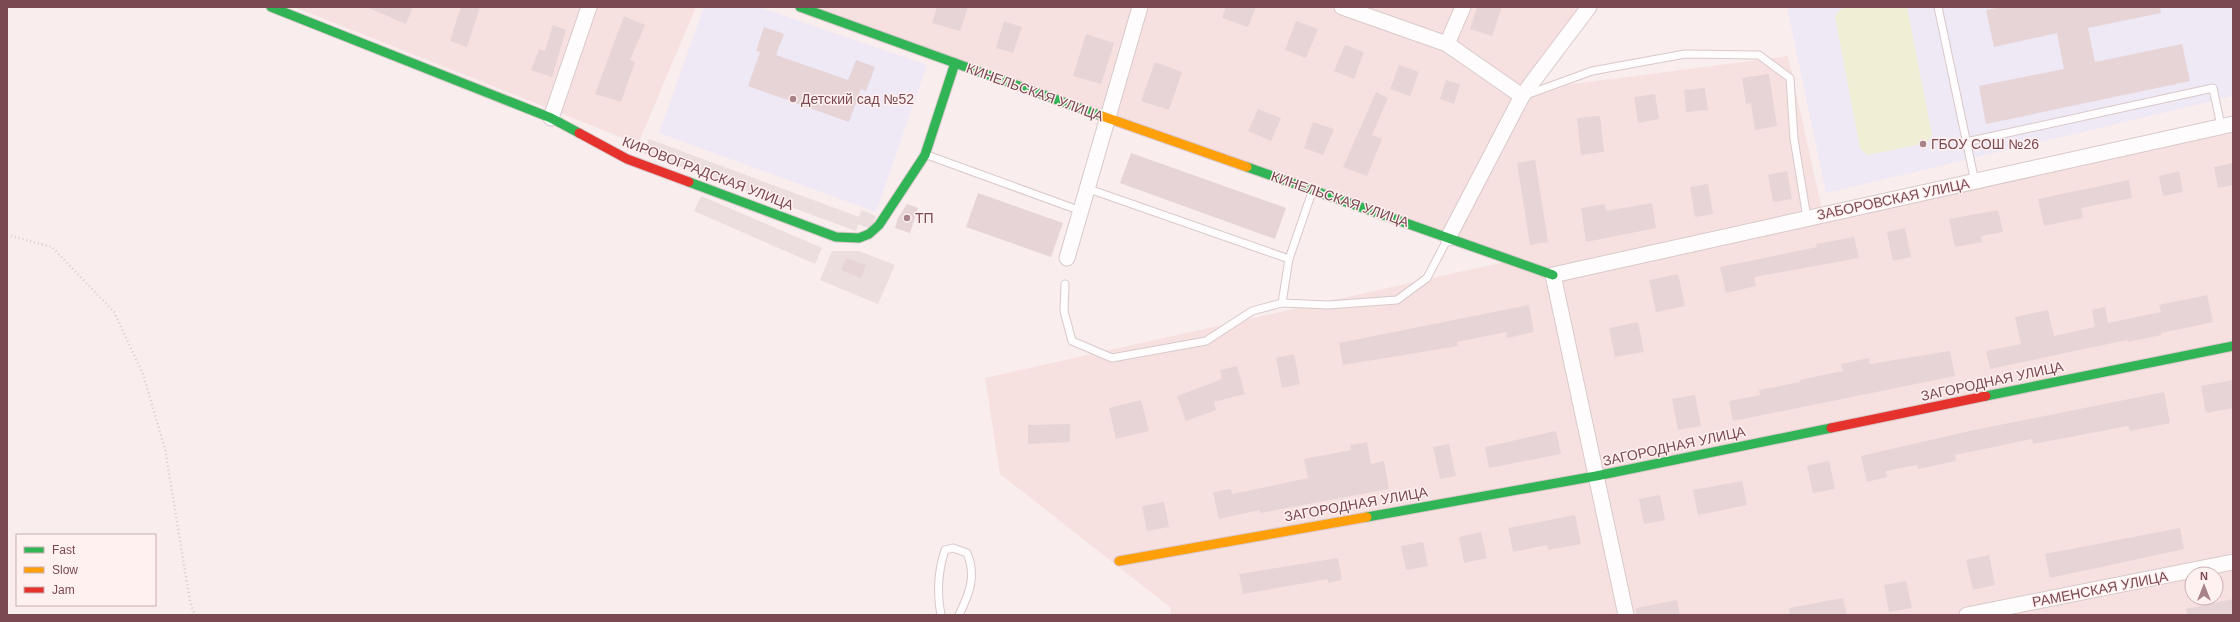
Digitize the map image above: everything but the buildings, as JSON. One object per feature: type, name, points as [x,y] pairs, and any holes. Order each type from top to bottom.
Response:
[{"type":"street","name":"КИРОВОГРАДСКАЯ УЛИЦА","points":[[271,7],[551,118],[627,159],[836,237],[857,240],[870,235],[879,225],[925,155],[955,63]]},
{"type":"street","points":[[551,118],[589,7]]},
{"type":"street","name":"КИНЕЛЬСКАЯ УЛИЦА","points":[[800,7],[823,11],[955,63],[1553,275]]},
{"type":"street","points":[[1067,258],[1086,188],[1140,7]]},
{"type":"street","points":[[1342,7],[1447,44],[1522,96]]},
{"type":"street","points":[[1447,44],[1463,7]]},
{"type":"street","points":[[1448,238],[1522,96],[1589,7]]},
{"type":"street","name":"ЗАБОРОВСКАЯ УЛИЦА","points":[[1553,275],[2227,125]]},
{"type":"street","points":[[1553,275],[1626,615]]},
{"type":"street","name":"ЗАГОРОДНАЯ УЛИЦА","points":[[1119,561],[1596,476],[2233,346]]},
{"type":"street","name":"РАМЕНСКАЯ УЛИЦА","points":[[1968,615],[2233,562]]},
{"type":"lane","points":[[1938,7],[1975,182]]},
{"type":"lane","points":[[1522,96],[1592,71],[1685,54],[1759,55],[1790,78],[1794,140],[1807,218]]},
{"type":"lane","points":[[1966,142],[2213,88],[2227,125]]},
{"type":"lane","points":[[925,155],[1081,211]]},
{"type":"lane","points":[[1086,188],[1289,259]]},
{"type":"lane","points":[[1282,303],[1289,259],[1312,190]]},
{"type":"lane","points":[[1065,284],[1064,311],[1072,340],[1112,358],[1206,340],[1252,311],[1282,303],[1328,305],[1397,300],[1427,278],[1448,238]]},
{"type":"lane","points":[[941,615],[938,597],[942,561],[945,550],[953,548],[967,553],[972,563],[971,590],[959,615]]},
{"type":"path","points":[[7,235],[52,247],[114,312],[143,374],[165,449],[190,601],[195,615]]},
{"type":"shaded area","points":[[294,7],[696,7],[638,144]]},
{"type":"shaded area","name":"Детский сад №52","points":[[704,7],[759,7],[927,65],[876,212],[659,133]]},
{"type":"shaded area","points":[[800,7],[1594,7],[1528,90],[1788,56],[1822,210],[2233,123],[2233,615],[1171,615],[1171,608],[1000,474],[985,378],[1504,262]]},
{"type":"shaded area","name":"ГБОУ СОШ №26","points":[[1787,7],[2233,7],[2233,96],[1826,193]]},
{"type":"shaded area","points":[[1853,7],[1907,7],[1932,135],[1927,143],[1867,155],[1860,148],[1835,17],[1840,9]]},
{"type":"shaded area","points":[[649,139],[859,217],[861,210],[876,216],[871,229],[858,224],[856,231],[644,153]]},
{"type":"shaded area","points":[[701,196],[822,248],[815,264],[694,211]]},
{"type":"shaded area","points":[[832,251],[859,251],[895,265],[878,304],[820,280]]},
{"type":"traffic: fast","points":[[271,7],[551,118],[579,133]]},
{"type":"traffic: fast","points":[[800,7],[1102,116]]},
{"type":"traffic: fast","points":[[689,182],[836,237],[859,238],[869,234],[879,225],[925,155],[955,63]]},
{"type":"traffic: fast","points":[[1247,167],[1553,275]]},
{"type":"traffic: fast","points":[[1986,396],[2233,346]]},
{"type":"traffic: fast","points":[[1367,517],[1596,476],[1831,428]]},
{"type":"traffic: slow","points":[[1102,116],[1247,167]]},
{"type":"traffic: slow","points":[[1119,561],[1367,517]]},
{"type":"traffic: jam","points":[[579,133],[627,159],[689,182]]},
{"type":"traffic: jam","points":[[1831,428],[1986,396]]},
{"type":"place","name":"Детский сад №52","points":[[793,99]]},
{"type":"place","name":"ГБОУ СОШ №26","points":[[1923,144]]},
{"type":"place","name":"ТП","points":[[907,218]]}]
